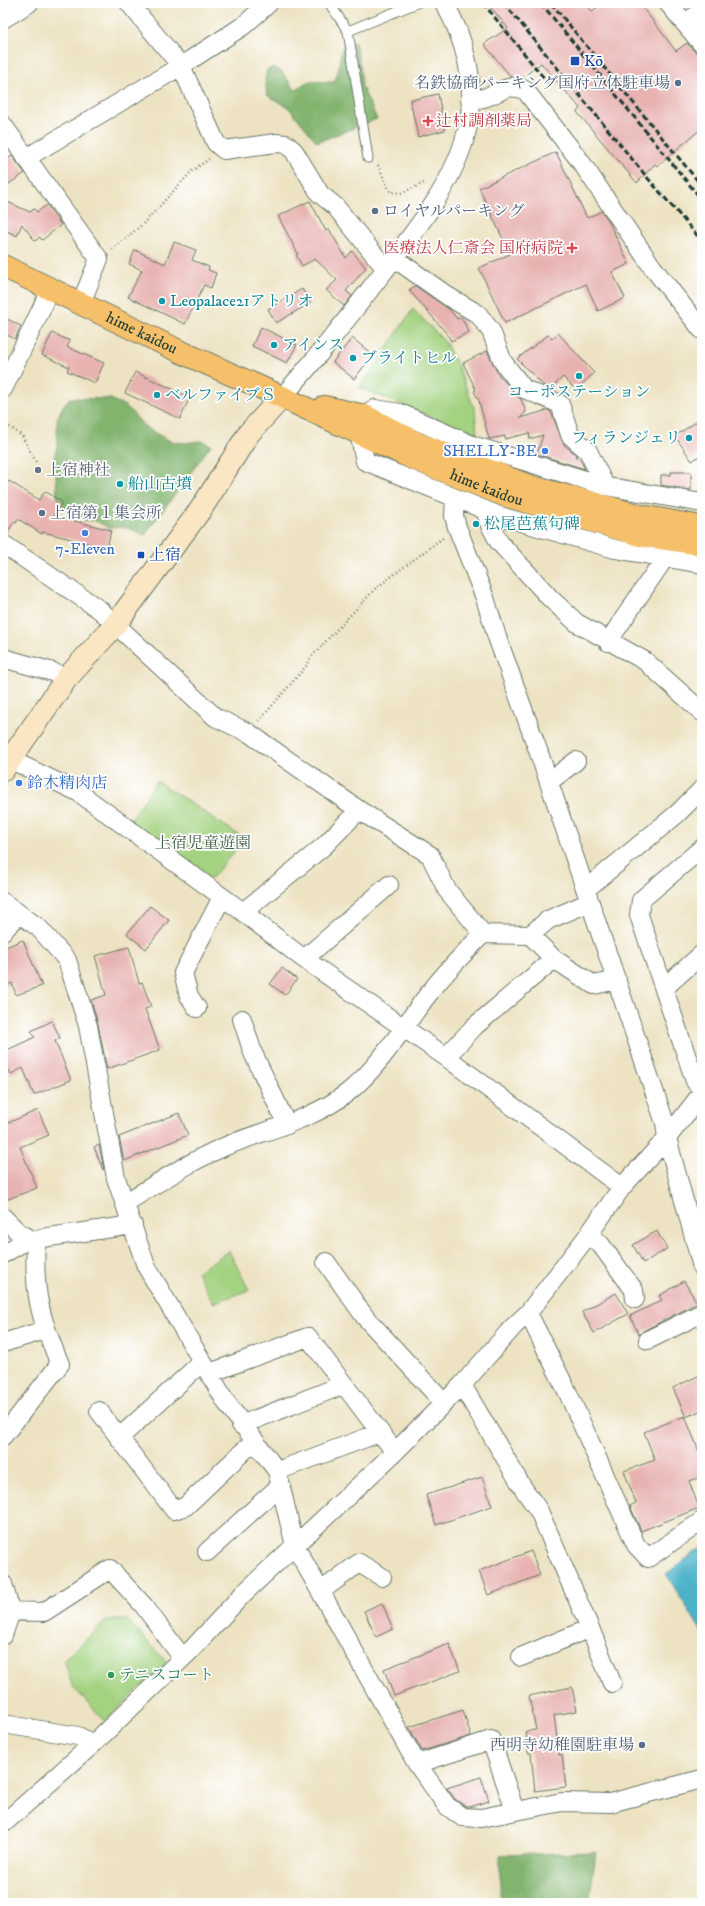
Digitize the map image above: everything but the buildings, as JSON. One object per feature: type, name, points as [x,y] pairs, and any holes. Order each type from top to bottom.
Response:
[{"type":"main road","name":"hime kaidou","points":[[3,266],[179,351],[282,397],[362,425],[506,496],[640,535],[702,544]]},
{"type":"main road","name":"hime kaidou","points":[[416,451],[532,486],[641,516],[702,527]]},
{"type":"street","points":[[3,19],[29,3]]},
{"type":"street","points":[[129,3],[181,66],[216,144],[224,150],[276,143],[286,144],[294,151],[320,194],[335,206],[390,263],[478,314],[491,331],[503,362],[524,389],[560,404],[570,435],[588,451],[605,486]]},
{"type":"street","points":[[26,158],[181,66],[242,26],[269,3]]},
{"type":"street","points":[[444,3],[462,41],[470,83],[468,126],[460,152],[447,180],[422,220],[312,365],[249,433],[201,509],[115,625],[66,679],[6,763],[78,792],[243,912],[304,959],[446,1057],[622,1187]]},
{"type":"street","points":[[668,3],[702,44]]},
{"type":"street","points":[[684,23],[702,12]]},
{"type":"street","points":[[470,100],[489,97],[505,88],[516,87],[525,90],[582,162],[652,268],[702,330]]},
{"type":"street","points":[[3,125],[99,259],[81,303]]},
{"type":"street","points":[[3,389],[51,289]]},
{"type":"street","points":[[702,503],[605,486],[472,445],[400,413],[374,409],[362,425],[366,462],[455,499],[485,510],[615,548],[664,559],[702,564]]},
{"type":"street","points":[[455,499],[454,516],[457,527],[485,598],[497,637],[549,782],[665,1123],[667,1138],[702,1267]]},
{"type":"street","points":[[485,510],[490,525],[499,542],[550,598],[577,623],[608,642],[645,661],[702,712]]},
{"type":"street","points":[[3,544],[100,610],[216,717],[249,733],[359,810],[430,855],[447,890],[483,934]]},
{"type":"street","points":[[608,642],[664,559]]},
{"type":"street","points":[[3,658],[53,672],[66,679]]},
{"type":"street","points":[[549,782],[576,761]]},
{"type":"street","points":[[125,1203],[226,1146],[313,1115],[347,1093],[364,1078],[405,1028],[430,992],[483,934],[530,935],[548,920],[588,895],[702,790]]},
{"type":"street","points":[[243,912],[324,846],[359,810]]},
{"type":"street","points":[[702,848],[641,900],[639,915],[695,1081],[702,1090]]},
{"type":"street","points":[[304,959],[390,885]]},
{"type":"street","points":[[197,1008],[188,996],[182,973],[222,897]]},
{"type":"street","points":[[3,902],[38,928],[67,960],[88,1026],[116,1178],[146,1266],[226,1402],[279,1478],[295,1546],[417,1764],[447,1806],[462,1816],[481,1818],[562,1802],[610,1803],[702,1779]]},
{"type":"street","points":[[3,931],[20,914]]},
{"type":"street","points":[[530,935],[554,959],[594,985],[617,980]]},
{"type":"street","points":[[664,988],[702,954]]},
{"type":"street","points":[[446,1057],[475,1026],[554,959]]},
{"type":"street","points":[[242,1019],[253,1053],[287,1124]]},
{"type":"street","points":[[3,1824],[93,1744],[182,1657],[243,1594],[395,1452],[443,1402],[462,1385],[513,1327],[528,1313],[589,1234],[622,1187],[667,1138],[702,1093]]},
{"type":"street","points":[[3,1217],[18,1232],[33,1241]]},
{"type":"street","points":[[3,1254],[42,1238],[132,1225]]},
{"type":"street","points":[[589,1234],[601,1245],[634,1290],[635,1299]]},
{"type":"street","points":[[3,1436],[60,1364],[45,1330],[36,1289],[33,1241]]},
{"type":"street","points":[[326,1262],[365,1317],[443,1402]]},
{"type":"street","points":[[528,1313],[568,1393],[636,1545],[648,1558],[702,1521]]},
{"type":"street","points":[[648,1340],[702,1313]]},
{"type":"street","points":[[3,1343],[45,1330]]},
{"type":"street","points":[[119,1438],[206,1368],[308,1337],[379,1433],[395,1452]]},
{"type":"street","points":[[241,1425],[343,1385]]},
{"type":"street","points":[[462,1385],[523,1488],[539,1511],[590,1628],[612,1683]]},
{"type":"street","points":[[99,1411],[174,1510],[186,1506],[253,1442]]},
{"type":"street","points":[[207,1552],[279,1478],[379,1433]]},
{"type":"street","points":[[321,1591],[359,1563],[382,1577]]},
{"type":"street","points":[[7,1611],[44,1612],[110,1569],[144,1606],[182,1657]]},
{"type":"street","points":[[3,1584],[7,1611],[3,1635]]},
{"type":"street","points":[[521,1657],[590,1628]]},
{"type":"street","points":[[3,1724],[78,1736],[93,1744]]},
{"type":"street","points":[[417,1764],[491,1740],[515,1811]]},
{"type":"lane","points":[[329,3],[348,31],[368,158]]},
{"type":"lane","points":[[348,31],[417,3]]},
{"type":"path","points":[[99,259],[142,225],[192,171],[224,150]]},
{"type":"path","points":[[378,165],[391,192],[402,193],[426,182],[447,180]]},
{"type":"path","points":[[3,422],[22,436],[36,462]]},
{"type":"path","points":[[249,733],[308,664],[311,657],[376,588],[457,527]]},
{"type":"green space","points":[[344,43],[355,43],[360,65],[362,87],[377,119],[317,142],[289,108],[267,95],[265,80],[267,70],[274,67],[282,72],[295,90],[301,85],[310,81],[333,82],[336,79]]},
{"type":"green space","points":[[413,309],[445,342],[456,362],[475,410],[477,435],[360,388]]},
{"type":"green space","points":[[70,398],[111,399],[127,407],[146,428],[170,441],[184,443],[201,441],[211,445],[145,535],[125,527],[109,528],[96,521],[82,520],[69,513],[57,497],[56,475],[53,462],[57,446],[57,419],[63,406]]},
{"type":"green space","name":"上宿児童遊園","points":[[157,781],[245,839],[210,880],[129,822]]},
{"type":"green space","points":[[229,1251],[249,1290],[213,1303],[197,1272]]},
{"type":"green space","name":"テニスコート","points":[[126,1619],[167,1662],[105,1721],[73,1687],[64,1660],[107,1620]]},
{"type":"green space","points":[[596,1852],[589,1903],[500,1903],[500,1855]]},
{"type":"water","points":[[702,1547],[702,1632],[666,1574]]},
{"type":"railway","points":[[483,3],[548,83]]},
{"type":"railway","points":[[504,3],[646,176],[702,241]]},
{"type":"railway","points":[[541,3],[702,200]]},
{"type":"railway","points":[[551,3],[702,186]]},
{"type":"place","name":"Kō","points":[[575,61]]},
{"type":"place","name":"名鉄協商パーキング国府立体駐車場","points":[[678,83]]},
{"type":"place","name":"辻村調剤薬局","points":[[428,121]]},
{"type":"place","name":"ロイヤルパーキング","points":[[375,211]]},
{"type":"place","name":"医療法人仁斎会 国府病院","points":[[572,248]]},
{"type":"place","name":"Leopalace21アトリオ","points":[[162,301]]},
{"type":"place","name":"アインス","points":[[274,345]]},
{"type":"place","name":"ブライトヒル","points":[[353,358]]},
{"type":"place","name":"コーポステーション","points":[[579,376]]},
{"type":"place","name":"ベルファイブＳ","points":[[157,395]]},
{"type":"place","name":"フィランジェリ","points":[[689,438]]},
{"type":"place","name":"SHELLY-BE","points":[[545,451]]},
{"type":"place","name":"上宿神社","points":[[38,470]]},
{"type":"place","name":"船山古墳","points":[[120,484]]},
{"type":"place","name":"上宿第１集会所","points":[[42,513]]},
{"type":"place","name":"松尾芭蕉句碑","points":[[476,524]]},
{"type":"place","name":"7-Eleven","points":[[85,533]]},
{"type":"place","name":"上宿","points":[[141,555]]},
{"type":"place","name":"鈴木精肉店","points":[[19,783]]},
{"type":"place","name":"テニスコート","points":[[111,1675]]},
{"type":"place","name":"西明寺幼稚園駐車場","points":[[642,1745]]}]
